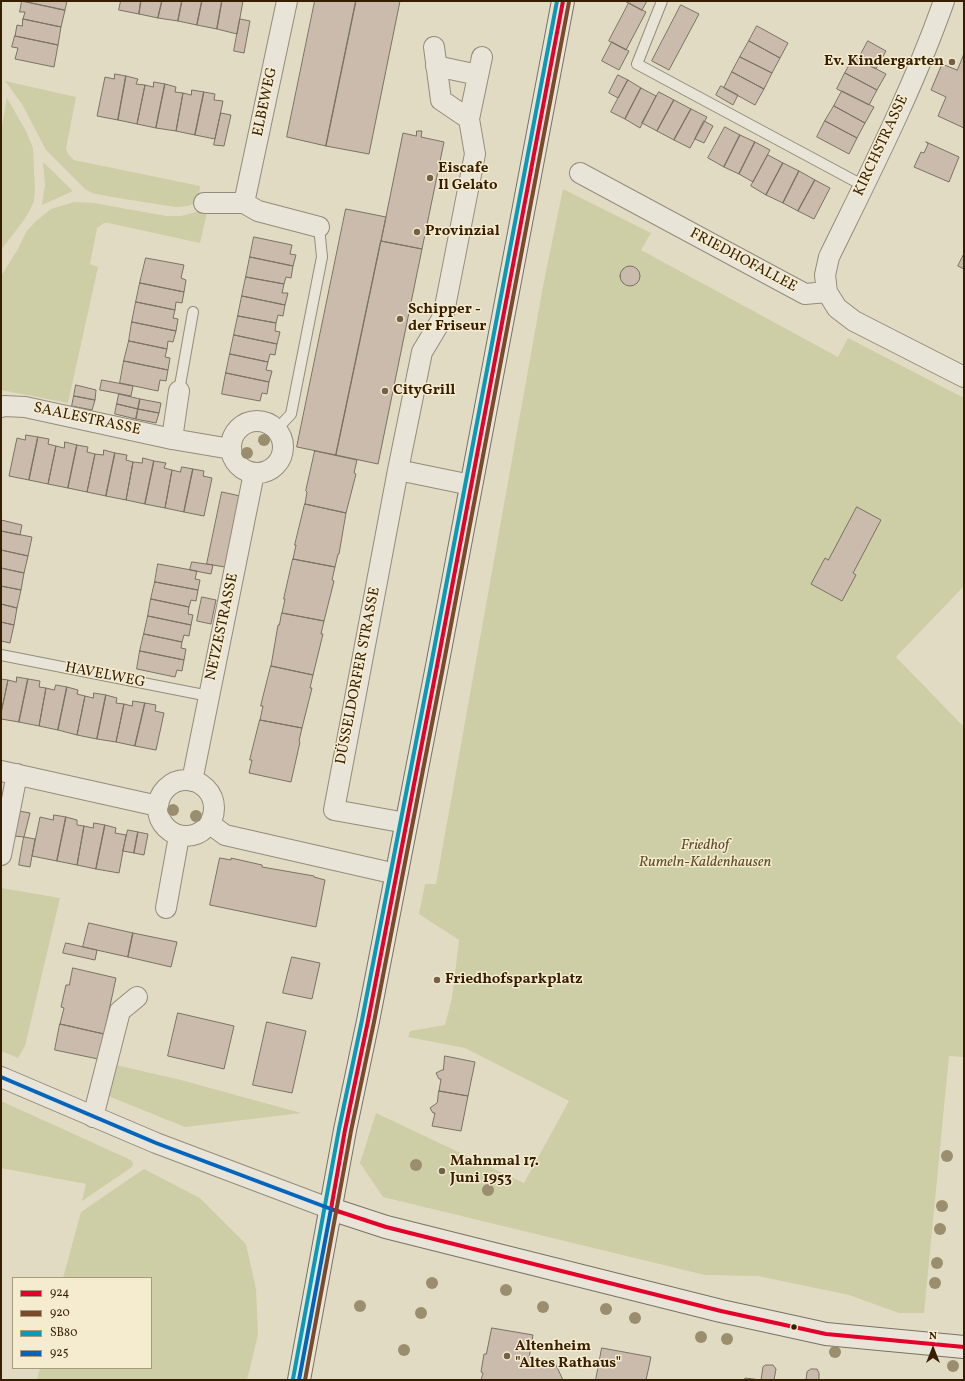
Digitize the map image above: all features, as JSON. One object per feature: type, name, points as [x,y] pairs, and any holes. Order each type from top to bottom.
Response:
[{"type":"main road","points":[[299,1380],[345,1130],[406,823],[563,1]]},
{"type":"main road","points":[[331,1209],[386,1227],[721,1311],[796,1328],[826,1334],[964,1347]]},
{"type":"street","name":"ELBEWEG","points":[[244,203],[288,1]]},
{"type":"street","name":"KIRCHSTRASSE","points":[[827,292],[825,275],[829,257],[903,104],[935,28],[944,1]]},
{"type":"street","name":"DÜSSELDORFER STRASSE","points":[[406,823],[334,810],[398,470],[422,352],[443,317],[475,154],[469,119],[480,66],[435,56],[441,100],[469,119]]},
{"type":"street","name":"FRIEDHOFALLEE","points":[[580,173],[805,294],[827,292]]},
{"type":"street","points":[[204,203],[244,203],[258,211],[319,227]]},
{"type":"street","points":[[827,292],[837,308],[854,321],[964,377]]},
{"type":"street","points":[[172,439],[179,391]]},
{"type":"street","name":"SAALESTRASSE","points":[[1,407],[25,407],[172,439],[231,449]]},
{"type":"street","points":[[254,420],[269,423],[277,429],[282,435],[284,445],[281,459],[274,467],[266,472],[254,473],[243,469],[235,461],[231,449],[233,435],[242,424],[254,420]]},
{"type":"street","points":[[398,470],[471,485]]},
{"type":"street","name":"NETZESTRASSE","points":[[192,781],[254,473]]},
{"type":"street","points":[[1,855],[9,772],[158,806]]},
{"type":"street","points":[[183,780],[201,784],[208,790],[214,806],[210,824],[196,835],[188,836],[179,836],[170,831],[163,824],[159,816],[158,806],[160,797],[166,789],[173,783],[183,780]]},
{"type":"street","points":[[210,824],[225,835],[396,874]]},
{"type":"street","points":[[166,908],[179,836]]},
{"type":"street","points":[[93,1117],[120,1011],[137,997]]},
{"type":"street","points":[[1,1077],[156,1143],[331,1209]]},
{"type":"lane","points":[[662,1],[637,64],[864,186]]},
{"type":"lane","points":[[277,429],[291,414],[322,257],[319,227]]},
{"type":"lane","points":[[179,391],[193,312]]},
{"type":"lane","name":"HAVELWEG","points":[[1,655],[209,696]]},
{"type":"green space","points":[[5,81],[76,97],[66,149],[68,154],[74,160],[200,186],[198,202],[188,206],[175,207],[106,196],[92,193],[85,189],[46,150],[22,104]]},
{"type":"green space","points":[[7,98],[26,131],[33,148],[35,189],[34,201],[30,210],[1,250],[1,132]]},
{"type":"green space","points":[[43,162],[73,191],[42,205],[45,185]]},
{"type":"green space","name":"Friedhof Rumeln-Kaldenhausen","points":[[563,189],[651,233],[641,250],[838,357],[848,338],[964,398],[964,586],[896,657],[964,727],[964,1057],[949,1056],[924,1313],[899,1313],[849,1295],[758,1276],[705,1275],[383,1197],[360,1163],[376,1113],[524,1183],[569,1101],[465,1048],[408,1037],[410,1031],[445,1025],[452,998],[459,940],[419,914],[425,884],[436,884],[544,281]]},
{"type":"green space","points":[[74,202],[94,203],[166,216],[181,216],[200,211],[207,213],[200,243],[108,223],[104,223],[97,228],[90,264],[98,267],[68,403],[1,390],[1,276],[18,249],[26,232],[35,222],[51,209]]},
{"type":"green space","points":[[1,888],[60,898],[25,1046],[18,1058],[1,1051]]},
{"type":"green space","points":[[116,1065],[181,1080],[301,1113],[185,1127],[108,1096]]},
{"type":"green space","points":[[1,1101],[131,1160],[133,1163],[132,1167],[82,1201],[86,1184],[1,1168]]},
{"type":"green space","points":[[144,1169],[200,1198],[246,1244],[256,1289],[258,1335],[247,1380],[37,1380],[40,1369],[152,1369],[152,1277],[63,1277],[81,1212]]},
{"type":"building","points":[[22,1],[67,1],[65,10]]},
{"type":"building","points":[[22,1],[65,10],[61,27],[23,19],[25,12],[20,12]]},
{"type":"building","points":[[121,1],[141,1],[139,14],[119,10]]},
{"type":"building","points":[[141,1],[162,1],[158,18],[139,14]]},
{"type":"building","points":[[162,1],[182,1],[178,21],[158,18]]},
{"type":"building","points":[[182,1],[202,1],[197,25],[178,21]]},
{"type":"building","points":[[202,1],[222,1],[217,29],[197,25]]},
{"type":"building","points":[[222,1],[243,1],[237,34],[217,29]]},
{"type":"building","points":[[315,1],[356,1],[326,146],[287,137]]},
{"type":"building","points":[[356,1],[400,1],[369,154],[326,146]]},
{"type":"building","points":[[625,1],[647,1],[642,10]]},
{"type":"building","points":[[629,3],[646,12],[626,50],[609,41]]},
{"type":"building","points":[[681,5],[699,14],[669,70],[652,61]]},
{"type":"building","points":[[23,19],[61,27],[58,45],[15,36],[17,25],[22,26]]},
{"type":"building","points":[[240,19],[250,21],[244,53],[234,51]]},
{"type":"building","points":[[757,26],[788,43],[780,58],[749,41]]},
{"type":"building","points":[[15,36],[58,45],[54,67],[15,59],[18,48],[12,47]]},
{"type":"building","points":[[749,41],[780,58],[772,73],[740,57]]},
{"type":"building","points":[[868,41],[886,51],[876,69],[858,60]]},
{"type":"building","points":[[612,42],[629,51],[619,70],[602,61]]},
{"type":"building","points":[[964,54],[964,128],[938,116],[946,97],[931,90],[942,64],[957,70]]},
{"type":"building","points":[[740,57],[772,73],[764,89],[732,72]]},
{"type":"building","points":[[854,57],[886,74],[877,90],[845,73]]},
{"type":"building","points":[[732,72],[764,89],[755,105],[724,88]]},
{"type":"building","points":[[845,73],[877,90],[869,105],[837,89]]},
{"type":"building","points":[[115,74],[126,76],[118,120],[97,116],[105,77],[114,79]]},
{"type":"building","points":[[618,75],[628,80],[618,98],[609,93]]},
{"type":"building","points":[[126,76],[138,79],[136,84],[145,85],[137,124],[118,120]]},
{"type":"building","points":[[628,80],[641,88],[625,119],[611,112]]},
{"type":"building","points":[[154,82],[165,84],[156,128],[137,124],[145,85],[153,87]]},
{"type":"building","points":[[165,84],[176,87],[175,92],[183,93],[176,131],[156,128]]},
{"type":"building","points":[[721,86],[738,95],[733,105],[716,95]]},
{"type":"building","points":[[641,88],[656,96],[640,128],[625,119]]},
{"type":"building","points":[[192,90],[204,92],[195,135],[176,131],[183,93],[191,95]]},
{"type":"building","points":[[842,91],[874,107],[865,123],[834,106]]},
{"type":"building","points":[[204,92],[215,94],[214,100],[223,101],[215,139],[195,135]]},
{"type":"building","points":[[659,92],[674,100],[657,131],[642,123]]},
{"type":"building","points":[[674,100],[691,109],[674,140],[657,131]]},
{"type":"building","points":[[834,106],[865,123],[857,138],[825,121]]},
{"type":"building","points":[[691,109],[707,117],[690,148],[674,140]]},
{"type":"building","points":[[221,113],[231,115],[224,146],[214,145]]},
{"type":"building","points":[[704,121],[713,126],[704,143],[695,139]]},
{"type":"building","points":[[825,121],[857,138],[849,154],[817,137]]},
{"type":"building","points":[[725,127],[740,135],[724,167],[708,158]]},
{"type":"building","points":[[417,131],[422,131],[421,137],[444,142],[422,249],[381,241],[403,133],[416,136]]},
{"type":"building","points":[[740,135],[755,142],[739,174],[724,167]]},
{"type":"building","points":[[755,142],[770,150],[753,182],[739,174]]},
{"type":"building","points":[[926,142],[959,157],[949,182],[914,167],[921,152],[924,153],[928,144]]},
{"type":"building","points":[[768,155],[783,163],[766,195],[751,186]]},
{"type":"building","points":[[783,163],[799,171],[783,203],[766,195]]},
{"type":"building","points":[[799,171],[815,180],[798,211],[783,203]]},
{"type":"building","points":[[815,180],[830,188],[814,219],[798,211]]},
{"type":"building","points":[[346,209],[386,217],[336,455],[297,447]]},
{"type":"building","points":[[254,237],[292,245],[290,254],[296,255],[293,266],[250,257]]},
{"type":"building","points":[[381,241],[422,249],[378,464],[336,455]]},
{"type":"building","points":[[964,254],[964,269],[958,266]]},
{"type":"building","points":[[250,257],[293,266],[291,278],[286,277],[284,284],[246,277]]},
{"type":"building","points":[[146,258],[184,265],[181,278],[186,280],[184,292],[140,283]]},
{"type":"building","points":[[630,266],[637,269],[640,276],[637,283],[630,286],[623,283],[620,276],[623,269]]},
{"type":"building","points":[[246,277],[284,284],[282,293],[288,293],[285,305],[242,296]]},
{"type":"building","points":[[140,283],[184,292],[182,303],[176,302],[175,310],[136,302]]},
{"type":"building","points":[[242,296],[285,305],[283,316],[278,315],[276,323],[238,316]]},
{"type":"building","points":[[136,302],[175,310],[173,318],[178,319],[176,331],[132,322]]},
{"type":"building","points":[[238,316],[276,323],[275,331],[280,332],[277,344],[234,335]]},
{"type":"building","points":[[132,322],[176,331],[173,342],[168,341],[167,349],[129,341]]},
{"type":"building","points":[[234,335],[277,344],[275,355],[270,354],[268,362],[230,354]]},
{"type":"building","points":[[129,341],[167,349],[165,357],[170,358],[168,370],[124,361]]},
{"type":"building","points":[[230,354],[268,362],[266,370],[272,371],[269,382],[226,373]]},
{"type":"building","points":[[124,361],[168,370],[166,381],[160,380],[158,391],[120,383]]},
{"type":"building","points":[[226,373],[269,382],[267,394],[262,393],[260,401],[222,394]]},
{"type":"building","points":[[102,380],[133,386],[131,396],[100,390]]},
{"type":"building","points":[[76,385],[96,390],[95,400],[74,396]]},
{"type":"building","points":[[119,394],[140,399],[138,409],[117,404]]},
{"type":"building","points":[[74,396],[95,400],[92,410],[72,406]]},
{"type":"building","points":[[140,399],[161,403],[159,413],[138,409]]},
{"type":"building","points":[[117,404],[138,409],[136,419],[115,414]]},
{"type":"building","points":[[138,409],[159,413],[156,423],[136,419]]},
{"type":"building","points":[[26,435],[38,437],[29,480],[9,476],[17,438],[25,440]]},
{"type":"building","points":[[38,437],[49,439],[48,444],[56,446],[48,484],[29,480]]},
{"type":"building","points":[[65,442],[77,445],[68,488],[48,484],[56,446],[64,448]]},
{"type":"building","points":[[77,445],[88,447],[87,452],[95,454],[87,492],[68,488]]},
{"type":"building","points":[[104,450],[115,453],[106,496],[87,492],[95,454],[103,455]]},
{"type":"building","points":[[315,451],[357,460],[354,473],[356,474],[346,513],[305,504],[306,491]]},
{"type":"building","points":[[115,453],[127,455],[126,460],[133,462],[126,500],[106,496]]},
{"type":"building","points":[[143,458],[154,461],[145,504],[126,500],[133,462],[142,463]]},
{"type":"building","points":[[154,461],[166,463],[164,468],[172,470],[165,508],[145,504]]},
{"type":"building","points":[[182,467],[193,469],[184,512],[165,508],[172,470],[180,472]]},
{"type":"building","points":[[193,469],[204,471],[203,476],[212,478],[204,516],[184,512]]},
{"type":"building","points":[[222,492],[240,496],[225,567],[207,564]]},
{"type":"building","points":[[305,504],[346,513],[339,554],[335,567],[293,559]]},
{"type":"building","points":[[857,507],[881,520],[853,573],[856,575],[842,601],[811,584],[825,558],[828,560]]},
{"type":"building","points":[[1,520],[22,525],[20,535],[1,531]]},
{"type":"building","points":[[1,531],[32,537],[28,556],[1,550]]},
{"type":"building","points":[[1,550],[28,556],[24,573],[1,568]]},
{"type":"building","points":[[293,559],[335,567],[332,580],[334,581],[324,621],[282,613]]},
{"type":"building","points":[[192,562],[213,565],[211,574],[190,570]]},
{"type":"building","points":[[158,564],[197,571],[195,579],[200,580],[198,590],[155,582]]},
{"type":"building","points":[[1,568],[24,573],[21,590],[1,586]]},
{"type":"building","points":[[155,582],[198,590],[196,601],[191,600],[189,607],[151,599]]},
{"type":"building","points":[[1,586],[21,590],[17,608],[1,604]]},
{"type":"building","points":[[202,597],[216,600],[211,624],[197,621]]},
{"type":"building","points":[[151,599],[189,607],[188,614],[193,615],[191,625],[148,616]]},
{"type":"building","points":[[1,604],[17,608],[14,625],[1,622]]},
{"type":"building","points":[[282,613],[324,621],[321,634],[323,634],[313,675],[271,666],[278,625]]},
{"type":"building","points":[[148,616],[191,625],[189,636],[184,635],[182,642],[144,634]]},
{"type":"building","points":[[1,622],[14,625],[10,643],[1,641]]},
{"type":"building","points":[[144,634],[182,642],[181,648],[186,649],[184,660],[140,651]]},
{"type":"building","points":[[140,651],[184,660],[182,671],[177,670],[175,677],[137,669]]},
{"type":"building","points":[[271,666],[313,675],[310,688],[312,688],[302,728],[260,720],[263,706],[261,706]]},
{"type":"building","points":[[17,677],[28,679],[19,722],[1,719],[8,680],[16,682]]},
{"type":"building","points":[[1,679],[8,680],[1,713]]},
{"type":"building","points":[[28,679],[40,681],[39,687],[46,688],[39,726],[19,722]]},
{"type":"building","points":[[56,685],[67,687],[58,730],[39,726],[46,688],[54,690]]},
{"type":"building","points":[[67,687],[78,690],[77,694],[85,696],[77,735],[58,730]]},
{"type":"building","points":[[94,693],[106,695],[97,739],[77,735],[85,696],[93,698]]},
{"type":"building","points":[[106,695],[117,698],[116,703],[124,704],[116,742],[97,739]]},
{"type":"building","points":[[133,701],[145,703],[135,746],[116,742],[124,704],[132,706]]},
{"type":"building","points":[[145,703],[156,705],[155,711],[164,713],[156,750],[135,746]]},
{"type":"building","points":[[260,720],[302,728],[291,782],[249,773],[252,760],[250,760]]},
{"type":"building","points":[[19,811],[30,813],[24,837],[14,836]]},
{"type":"building","points":[[54,815],[66,817],[57,861],[32,856],[40,817],[53,820]]},
{"type":"building","points":[[66,817],[77,820],[77,825],[84,826],[77,865],[57,861]]},
{"type":"building","points":[[94,823],[105,825],[96,869],[77,865],[84,826],[93,828]]},
{"type":"building","points":[[105,825],[116,828],[115,833],[126,835],[119,873],[96,869]]},
{"type":"building","points":[[128,830],[138,832],[134,853],[123,851]]},
{"type":"building","points":[[138,832],[148,834],[144,855],[134,853]]},
{"type":"building","points":[[24,837],[35,839],[30,867],[19,865]]},
{"type":"building","points":[[220,858],[231,860],[231,858],[262,865],[262,867],[314,876],[325,880],[316,927],[210,905]]},
{"type":"building","points":[[89,923],[133,933],[128,957],[83,947]]},
{"type":"building","points":[[133,933],[177,942],[171,967],[128,957]]},
{"type":"building","points":[[66,943],[97,950],[95,960],[63,953]]},
{"type":"building","points":[[292,957],[320,963],[312,999],[283,993]]},
{"type":"building","points":[[73,968],[116,978],[104,1034],[60,1024],[64,1008],[61,1007],[66,985],[69,985]]},
{"type":"building","points":[[178,1013],[234,1026],[224,1069],[168,1056]]},
{"type":"building","points":[[267,1022],[306,1031],[292,1093],[253,1085]]},
{"type":"building","points":[[60,1024],[104,1034],[98,1059],[55,1050]]},
{"type":"building","points":[[445,1056],[475,1062],[468,1096],[439,1091],[441,1079],[439,1079],[436,1073],[443,1070]]},
{"type":"building","points":[[439,1091],[468,1096],[461,1131],[432,1126],[435,1113],[433,1113],[430,1108],[437,1103]]},
{"type":"building","name":"Altenheim \"Altes Rathaus\"","points":[[492,1328],[533,1335],[529,1358],[555,1363],[563,1380],[481,1380],[484,1354],[486,1354]]},
{"type":"building","name":"Altenheim \"Altes Rathaus\"","points":[[602,1348],[651,1357],[646,1380],[596,1380]]},
{"type":"building","points":[[766,1365],[773,1365],[776,1369],[774,1380],[761,1380],[763,1367]]},
{"type":"building","points":[[811,1369],[817,1369],[819,1373],[819,1380],[806,1380],[807,1372]]},
{"type":"building","points":[[745,1378],[761,1380],[744,1380]]},
{"type":"transit line","name":"SB80","points":[[293,1379],[339,1129],[362,1020],[431,665],[557,1]]},
{"type":"transit line","name":"924","points":[[331,1209],[345,1130],[368,1021],[437,666],[563,1]]},
{"type":"transit line","name":"920","points":[[305,1380],[351,1131],[374,1022],[443,667],[569,2]]},
{"type":"transit line","name":"925","points":[[1,1077],[156,1143],[331,1209],[299,1380]]},
{"type":"transit line","name":"924","points":[[331,1209],[386,1227],[721,1311],[826,1334],[964,1347]]},
{"type":"place","name":"Ev. Kindergarten","points":[[952,62]]},
{"type":"place","name":"Eiscafe Il Gelato","points":[[430,178]]},
{"type":"place","name":"Provinzial","points":[[417,232]]},
{"type":"place","name":"Schipper - der Friseur","points":[[400,319]]},
{"type":"place","name":"CityGrill","points":[[385,391]]},
{"type":"place","name":"Friedhofsparkplatz","points":[[437,980]]},
{"type":"place","name":"Mahnmal 17. Juni 1953","points":[[442,1171]]},
{"type":"place","name":"Altenheim \"Altes Rathaus\"","points":[[507,1356]]}]
